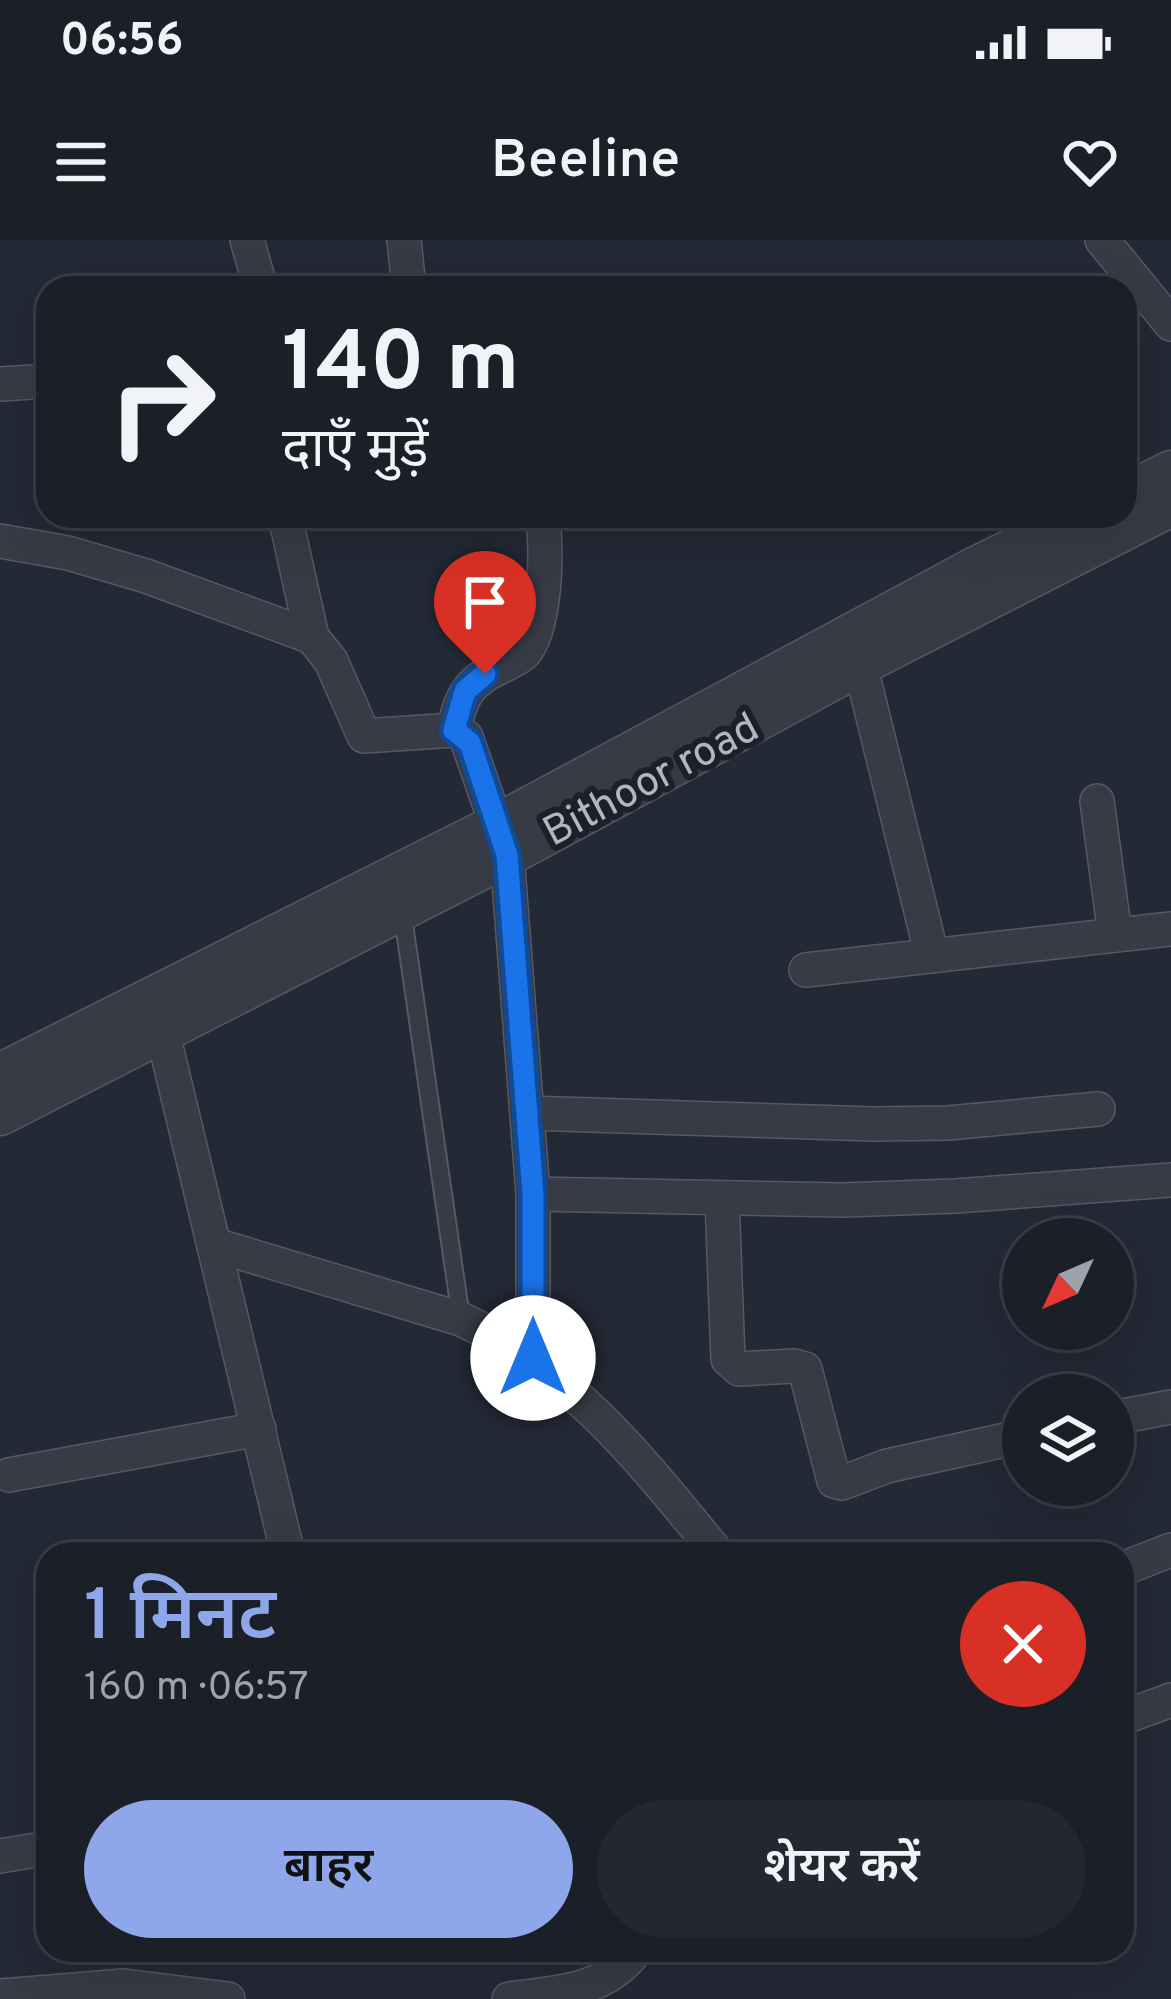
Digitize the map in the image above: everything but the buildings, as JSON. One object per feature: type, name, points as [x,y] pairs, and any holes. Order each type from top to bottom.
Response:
[{"type":"street","points":[[247,240],[257,276]]},
{"type":"street","points":[[404,240],[408,276]]},
{"type":"street","points":[[1102,240],[1132,276]]},
{"type":"street","points":[[1137,283],[1171,324]]},
{"type":"street","points":[[0,384],[36,382]]},
{"type":"street","points":[[1137,489],[1171,472]]},
{"type":"street","name":"Bithoor road","points":[[1137,522],[1171,505]]},
{"type":"street","points":[[288,528],[312,638],[331,661],[364,736],[454,730],[470,743],[503,840],[533,1194],[533,1358]]},
{"type":"street","points":[[454,730],[465,691],[485,674],[520,657],[533,635],[541,604],[543,528]]},
{"type":"street","points":[[0,1075],[503,840],[914,601],[1058,528]]},
{"type":"street","name":"Bithoor road","points":[[0,1114],[402,909],[503,840],[1126,528]]},
{"type":"street","points":[[0,541],[125,569],[312,638]]},
{"type":"street","points":[[860,664],[932,956]]},
{"type":"street","points":[[1096,801],[1115,935]]},
{"type":"street","points":[[806,970],[1171,929]]},
{"type":"street","points":[[162,1030],[285,1542]]},
{"type":"street","points":[[528,1113],[948,1124],[1098,1109]]},
{"type":"street","points":[[533,1194],[722,1199],[956,1196],[1171,1180]]},
{"type":"street","points":[[722,1199],[730,1364],[739,1369],[806,1369],[834,1481],[842,1483],[887,1466],[1002,1441]]},
{"type":"street","points":[[215,1245],[461,1319],[533,1358],[603,1421],[708,1542]]},
{"type":"street","points":[[1134,1414],[1171,1407]]},
{"type":"street","points":[[9,1474],[259,1429]]},
{"type":"street","points":[[1134,1565],[1171,1550]]},
{"type":"street","points":[[1134,1714],[1171,1700]]},
{"type":"street","points":[[0,1856],[36,1850]]},
{"type":"street","points":[[509,1999],[596,1984],[625,1962]]},
{"type":"street","points":[[0,1996],[124,1986],[228,1999]]},
{"type":"lane","points":[[402,909],[461,1319]]},
{"type":"route","points":[[485,674],[465,691],[454,730],[470,743],[507,855],[533,1194],[533,1358]]}]
